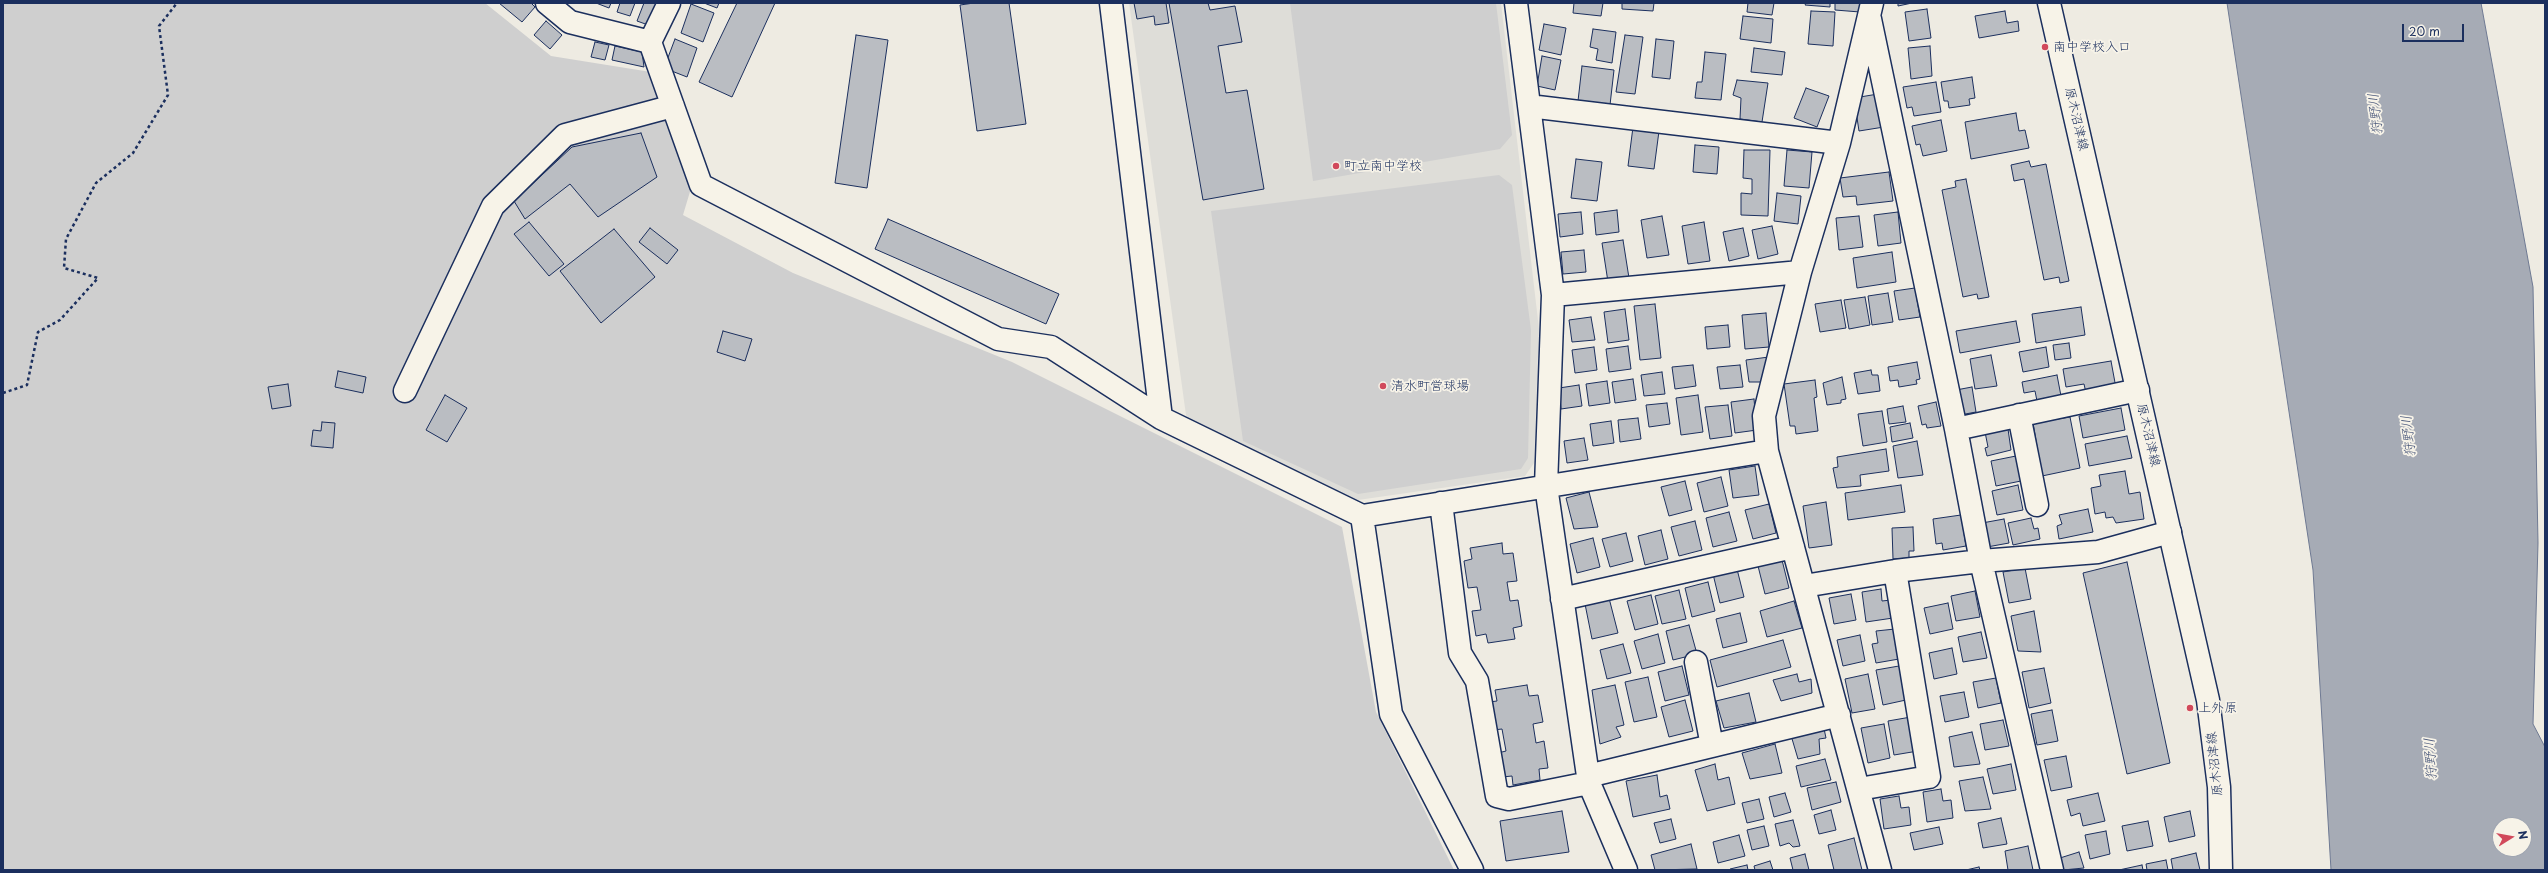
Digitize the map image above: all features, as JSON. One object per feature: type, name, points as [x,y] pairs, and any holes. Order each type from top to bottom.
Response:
[{"type":"street","points":[[669,3],[650,42],[701,185],[998,339],[1051,347],[1161,418],[1362,516],[1767,451]]},
{"type":"street","points":[[1111,3],[1161,418]]},
{"type":"street","points":[[1516,3],[1553,295],[1546,486],[1589,779],[1626,870]]},
{"type":"street","name":"原木沼津線","points":[[2049,3],[2208,700],[2218,787],[2221,870]]},
{"type":"street","points":[[558,7],[570,22],[650,42]]},
{"type":"street","points":[[1870,8],[1839,143],[1800,272],[1764,416],[1767,451],[1880,870]]},
{"type":"street","points":[[1870,8],[1956,429],[1981,561],[2052,870]]},
{"type":"street","points":[[405,391],[493,206],[565,135],[673,106]]},
{"type":"street","points":[[1529,106],[1839,143]]},
{"type":"street","points":[[1553,295],[1800,272]]},
{"type":"street","points":[[1956,429],[2138,390]]},
{"type":"street","points":[[2019,415],[2037,505]]},
{"type":"street","points":[[1441,503],[1460,653],[1477,681],[1497,796],[1509,799],[1712,746],[1839,715]]},
{"type":"street","points":[[1362,516],[1391,714],[1472,870]]},
{"type":"street","points":[[1804,586],[1895,571],[1981,561],[2098,552],[2170,532]]},
{"type":"street","points":[[1562,599],[1793,548]]},
{"type":"street","points":[[1859,789],[1929,777],[1895,571]]},
{"type":"street","points":[[1696,662],[1712,746]]},
{"type":"path","points":[[3,392],[27,385],[38,332],[60,320],[98,278],[64,268],[66,239],[96,183],[133,153],[168,95],[159,26],[177,3]]},
{"type":"shaded area","points":[[3,3],[485,3],[551,56],[657,73],[692,185],[683,215],[793,273],[1012,362],[1342,527],[1376,712],[1454,870],[3,870]]},
{"type":"shaded area","name":"町立南中学校","points":[[1129,3],[1501,3],[1539,329],[1534,463],[1525,476],[1358,500],[1196,428],[1186,415]]},
{"type":"shaded area","points":[[1290,3],[1496,3],[1512,135],[1500,149],[1313,181]]},
{"type":"shaded area","name":"清水町営球場","points":[[1499,175],[1512,185],[1531,330],[1528,458],[1521,469],[1358,494],[1243,441],[1211,211]]},
{"type":"water","name":"狩野川","points":[[2227,3],[2481,3],[2533,287],[2538,543],[2533,724],[2545,747],[2545,870],[2331,870],[2313,570]]},
{"type":"building","points":[[499,3],[531,3],[535,7],[522,22]]},
{"type":"building","points":[[596,3],[611,3],[609,8]]},
{"type":"building","points":[[620,3],[635,3],[630,16],[617,12]]},
{"type":"building","points":[[644,3],[660,3],[651,26],[637,21]]},
{"type":"building","points":[[704,3],[719,3],[717,8]]},
{"type":"building","points":[[737,3],[775,3],[732,97],[699,82]]},
{"type":"building","points":[[974,3],[1009,3],[1026,124],[977,131],[960,5]]},
{"type":"building","points":[[1134,3],[1166,3],[1169,23],[1155,25],[1154,16],[1137,19]]},
{"type":"building","points":[[1169,3],[1208,3],[1210,10],[1235,6],[1242,42],[1218,46],[1226,93],[1247,90],[1264,189],[1203,200]]},
{"type":"building","points":[[1574,3],[1603,3],[1601,16],[1573,13]]},
{"type":"building","points":[[1622,3],[1654,3],[1653,11],[1622,9]]},
{"type":"building","points":[[1748,3],[1774,3],[1772,15],[1747,12]]},
{"type":"building","points":[[1806,3],[1830,3],[1830,7],[1805,5]]},
{"type":"building","points":[[1835,3],[1860,3],[1860,12],[1835,10]]},
{"type":"building","points":[[1898,3],[1912,3],[1898,6]]},
{"type":"building","points":[[691,4],[714,13],[703,42],[681,33]]},
{"type":"building","points":[[1927,9],[1931,38],[1909,41],[1905,12]]},
{"type":"building","points":[[1811,11],[1835,12],[1833,46],[1808,44]]},
{"type":"building","points":[[2005,11],[2007,23],[2018,21],[2019,31],[1979,38],[1975,16]]},
{"type":"building","points":[[1743,16],[1773,19],[1771,43],[1740,39]]},
{"type":"building","points":[[546,21],[562,35],[550,49],[534,35]]},
{"type":"building","points":[[1544,24],[1566,28],[1561,55],[1539,50]]},
{"type":"building","points":[[1593,29],[1616,32],[1612,63],[1596,60],[1598,49],[1590,47]]},
{"type":"building","points":[[856,35],[888,40],[867,188],[835,183]]},
{"type":"building","points":[[1625,35],[1643,37],[1635,94],[1616,92]]},
{"type":"building","points":[[675,39],[697,48],[687,77],[664,68]]},
{"type":"building","points":[[1656,39],[1674,41],[1670,79],[1652,77]]},
{"type":"building","points":[[595,42],[609,45],[605,60],[591,57]]},
{"type":"building","points":[[615,46],[642,52],[644,67],[612,60]]},
{"type":"building","points":[[1930,46],[1932,76],[1911,79],[1908,48]]},
{"type":"building","points":[[1754,48],[1785,52],[1782,75],[1751,72]]},
{"type":"building","points":[[1705,52],[1726,54],[1721,100],[1695,98],[1697,82],[1702,82]]},
{"type":"building","points":[[1542,56],[1561,60],[1555,90],[1537,86]]},
{"type":"building","points":[[1582,66],[1614,70],[1610,105],[1578,101]]},
{"type":"building","points":[[1972,77],[1975,98],[1969,99],[1970,105],[1949,108],[1948,101],[1944,101],[1941,82]]},
{"type":"building","points":[[1737,80],[1768,83],[1762,122],[1740,119],[1741,98],[1733,95]]},
{"type":"building","points":[[1936,82],[1941,112],[1914,116],[1912,107],[1907,108],[1903,87]]},
{"type":"building","points":[[1806,88],[1829,96],[1817,127],[1794,118]]},
{"type":"building","points":[[1878,94],[1884,127],[1859,131],[1854,98]]},
{"type":"building","points":[[2016,113],[2019,131],[2025,130],[2029,148],[1971,159],[1965,122]]},
{"type":"building","points":[[1941,120],[1947,151],[1923,156],[1920,144],[1916,145],[1912,126]]},
{"type":"building","points":[[1633,127],[1659,131],[1654,169],[1628,166]]},
{"type":"building","points":[[641,133],[657,177],[598,217],[570,184],[525,219],[514,201],[572,147]]},
{"type":"building","points":[[1695,145],[1719,147],[1717,174],[1693,172]]},
{"type":"building","points":[[1744,150],[1770,150],[1768,216],[1741,215],[1741,193],[1752,194],[1752,179],[1743,178]]},
{"type":"building","points":[[1787,150],[1812,152],[1809,188],[1784,186]]},
{"type":"building","points":[[1576,159],[1602,162],[1597,201],[1571,198]]},
{"type":"building","points":[[2029,161],[2031,167],[2046,164],[2069,281],[2060,283],[2059,277],[2044,280],[2024,179],[2014,181],[2011,165]]},
{"type":"building","points":[[1889,172],[1893,201],[1857,205],[1856,196],[1843,197],[1840,178]]},
{"type":"building","points":[[1966,179],[1989,297],[1978,299],[1977,294],[1963,297],[1942,190],[1956,187],[1955,181]]},
{"type":"building","points":[[1777,193],[1801,196],[1798,224],[1774,221]]},
{"type":"building","points":[[1617,210],[1619,232],[1596,235],[1594,213]]},
{"type":"building","points":[[1581,212],[1583,234],[1560,237],[1558,214]]},
{"type":"building","points":[[1898,212],[1901,243],[1878,246],[1874,215]]},
{"type":"building","points":[[1662,216],[1669,255],[1647,258],[1641,220]]},
{"type":"building","points":[[1859,216],[1863,247],[1839,250],[1836,218]]},
{"type":"building","points":[[888,219],[1059,294],[1046,324],[875,249]]},
{"type":"building","points":[[529,222],[564,264],[549,276],[514,234]]},
{"type":"building","points":[[1704,222],[1710,261],[1688,264],[1682,226]]},
{"type":"building","points":[[1772,226],[1778,254],[1758,259],[1752,230]]},
{"type":"building","points":[[650,228],[678,250],[667,264],[639,242]]},
{"type":"building","points":[[1743,228],[1749,256],[1729,261],[1723,232]]},
{"type":"building","points":[[614,229],[655,277],[601,323],[560,271]]},
{"type":"building","points":[[1623,240],[1629,278],[1608,282],[1602,243]]},
{"type":"building","points":[[1584,250],[1586,272],[1563,274],[1561,252]]},
{"type":"building","points":[[1892,252],[1896,282],[1857,288],[1853,258]]},
{"type":"building","points":[[1915,288],[1920,317],[1899,320],[1894,291]]},
{"type":"building","points":[[1888,293],[1893,322],[1872,325],[1868,296]]},
{"type":"building","points":[[1865,297],[1870,325],[1849,329],[1844,300]]},
{"type":"building","points":[[1841,300],[1846,328],[1820,332],[1815,304]]},
{"type":"building","points":[[1655,304],[1661,358],[1640,360],[1634,306]]},
{"type":"building","points":[[2081,307],[2085,335],[2036,343],[2032,314]]},
{"type":"building","points":[[1625,309],[1629,340],[1608,343],[1604,312]]},
{"type":"building","points":[[1766,313],[1769,347],[1745,349],[1742,315]]},
{"type":"building","points":[[1591,317],[1595,340],[1572,342],[1569,320]]},
{"type":"building","points":[[2016,321],[2020,342],[1960,353],[1956,331]]},
{"type":"building","points":[[1728,325],[1730,347],[1707,349],[1705,327]]},
{"type":"building","points":[[723,331],[752,339],[745,361],[717,352]]},
{"type":"building","points":[[2069,343],[2071,358],[2055,360],[2053,345]]},
{"type":"building","points":[[1628,346],[1631,369],[1609,372],[1606,349]]},
{"type":"building","points":[[1594,347],[1597,370],[1575,373],[1572,350]]},
{"type":"building","points":[[2046,347],[2049,367],[2023,372],[2019,352]]},
{"type":"building","points":[[1991,355],[1997,386],[1975,389],[1970,359]]},
{"type":"building","points":[[1769,357],[1764,382],[1749,382],[1746,360]]},
{"type":"building","points":[[2111,361],[2116,388],[2086,393],[2084,384],[2066,387],[2063,369]]},
{"type":"building","points":[[1917,362],[1920,379],[1916,380],[1917,384],[1899,387],[1898,380],[1890,381],[1888,367]]},
{"type":"building","points":[[1693,365],[1696,386],[1675,389],[1672,367]]},
{"type":"building","points":[[1740,365],[1743,387],[1720,389],[1717,367]]},
{"type":"building","points":[[1871,370],[1872,375],[1878,375],[1880,391],[1858,394],[1854,373]]},
{"type":"building","points":[[338,371],[366,377],[363,393],[335,387]]},
{"type":"building","points":[[1662,372],[1665,394],[1644,396],[1641,375]]},
{"type":"building","points":[[2057,375],[2061,396],[2037,401],[2035,391],[2024,393],[2022,382]]},
{"type":"building","points":[[1842,377],[1846,399],[1841,400],[1841,403],[1827,405],[1823,383]]},
{"type":"building","points":[[1633,379],[1636,400],[1615,403],[1612,382]]},
{"type":"building","points":[[1815,380],[1817,397],[1814,398],[1818,431],[1796,434],[1795,426],[1790,426],[1784,384]]},
{"type":"building","points":[[1607,381],[1610,403],[1589,406],[1586,384]]},
{"type":"building","points":[[288,384],[291,406],[272,409],[268,387]]},
{"type":"building","points":[[1579,385],[1582,406],[1561,409],[1559,388]]},
{"type":"building","points":[[1972,387],[1976,412],[1960,415],[1956,390]]},
{"type":"building","points":[[445,395],[467,408],[447,442],[426,430]]},
{"type":"building","points":[[1698,395],[1703,432],[1681,435],[1676,398]]},
{"type":"building","points":[[1754,399],[1757,430],[1735,433],[1731,402]]},
{"type":"building","points":[[1936,402],[1941,426],[1927,428],[1926,424],[1922,425],[1918,406]]},
{"type":"building","points":[[1667,403],[1670,424],[1649,427],[1646,405]]},
{"type":"building","points":[[1728,405],[1732,436],[1710,439],[1705,407]]},
{"type":"building","points":[[1903,406],[1906,422],[1889,424],[1887,409]]},
{"type":"building","points":[[2121,408],[2125,430],[2083,438],[2079,416]]},
{"type":"building","points":[[1882,411],[1887,442],[1863,446],[1858,414]]},
{"type":"building","points":[[2070,417],[2080,468],[2042,476],[2033,423]]},
{"type":"building","points":[[1638,418],[1641,439],[1620,442],[1618,420]]},
{"type":"building","points":[[1611,421],[1614,443],[1593,446],[1590,424]]},
{"type":"building","points":[[322,422],[335,423],[333,448],[311,446],[313,430],[321,431]]},
{"type":"building","points":[[1910,423],[1913,438],[1892,442],[1890,427]]},
{"type":"building","points":[[2008,429],[2011,450],[1987,456],[1985,448],[1988,447],[1985,432]]},
{"type":"building","points":[[2127,436],[2132,458],[2089,466],[2085,444]]},
{"type":"building","points":[[1584,438],[1588,460],[1567,463],[1564,441]]},
{"type":"building","points":[[1917,441],[1923,475],[1898,478],[1893,446]]},
{"type":"building","points":[[1886,449],[1889,471],[1860,475],[1861,486],[1837,488],[1833,468],[1838,467],[1837,457]]},
{"type":"building","points":[[2016,456],[2021,481],[1996,486],[1991,461]]},
{"type":"building","points":[[1755,466],[1759,495],[1733,498],[1729,470]]},
{"type":"building","points":[[2125,471],[2129,494],[2140,492],[2144,519],[2116,523],[2113,517],[2106,518],[2105,512],[2095,514],[2091,488],[2101,486],[2099,475]]},
{"type":"building","points":[[1721,477],[1728,506],[1704,512],[1697,483]]},
{"type":"building","points":[[1685,481],[1692,510],[1669,516],[1661,487]]},
{"type":"building","points":[[1901,485],[1905,512],[1848,520],[1845,493]]},
{"type":"building","points":[[2018,485],[2023,510],[1997,515],[1992,491]]},
{"type":"building","points":[[1589,492],[1598,527],[1574,529],[1566,498]]},
{"type":"building","points":[[1826,502],[1832,545],[1809,548],[1803,506]]},
{"type":"building","points":[[1769,504],[1776,533],[1753,539],[1745,510]]},
{"type":"building","points":[[2088,509],[2093,532],[2059,539],[2057,526],[2062,524],[2059,515]]},
{"type":"building","points":[[1729,512],[1737,541],[1713,547],[1706,518]]},
{"type":"building","points":[[1961,515],[1966,546],[1943,550],[1942,543],[1936,544],[1933,519]]},
{"type":"building","points":[[2031,518],[2034,529],[2038,528],[2040,539],[2013,545],[2008,523]]},
{"type":"building","points":[[2004,519],[2009,543],[1987,547],[1982,523]]},
{"type":"building","points":[[1695,521],[1702,550],[1679,556],[1671,527]]},
{"type":"building","points":[[1913,527],[1914,551],[1909,551],[1909,558],[1893,559],[1892,528]]},
{"type":"building","points":[[1661,530],[1668,559],[1645,565],[1638,536]]},
{"type":"building","points":[[1626,533],[1633,561],[1610,567],[1602,539]]},
{"type":"building","points":[[1593,538],[1600,567],[1577,573],[1570,544]]},
{"type":"building","points":[[1502,543],[1503,554],[1513,553],[1517,581],[1507,582],[1510,601],[1518,600],[1522,626],[1513,628],[1515,639],[1488,643],[1486,634],[1476,636],[1472,611],[1481,610],[1477,587],[1468,588],[1464,561],[1472,559],[1470,548]]},
{"type":"building","points":[[1782,560],[1789,588],[1765,594],[1758,566]]},
{"type":"building","points":[[2127,562],[2170,763],[2127,774],[2083,573]]},
{"type":"building","points":[[2025,568],[2031,599],[2009,603],[2003,572]]},
{"type":"building","points":[[1737,569],[1744,597],[1720,603],[1713,574]]},
{"type":"building","points":[[1708,582],[1715,611],[1692,617],[1685,588]]},
{"type":"building","points":[[1881,589],[1882,601],[1891,600],[1893,618],[1866,622],[1862,592]]},
{"type":"building","points":[[1679,590],[1686,619],[1662,624],[1655,596]]},
{"type":"building","points":[[1975,591],[1980,617],[1956,621],[1951,596]]},
{"type":"building","points":[[1851,594],[1856,620],[1834,624],[1829,598]]},
{"type":"building","points":[[1651,595],[1658,624],[1635,630],[1627,601]]},
{"type":"building","points":[[1609,598],[1618,633],[1592,639],[1585,604]]},
{"type":"building","points":[[1794,601],[1802,628],[1767,637],[1760,611]]},
{"type":"building","points":[[1948,603],[1953,629],[1930,634],[1924,608]]},
{"type":"building","points":[[2034,611],[2041,652],[2018,651],[2011,616]]},
{"type":"building","points":[[1740,613],[1747,642],[1723,648],[1716,619]]},
{"type":"building","points":[[1689,625],[1697,654],[1673,660],[1666,631]]},
{"type":"building","points":[[1895,629],[1899,659],[1876,663],[1872,644],[1878,643],[1876,631]]},
{"type":"building","points":[[1981,632],[1987,658],[1963,662],[1958,637]]},
{"type":"building","points":[[1658,634],[1665,663],[1642,669],[1634,641]]},
{"type":"building","points":[[1860,635],[1865,661],[1843,666],[1837,640]]},
{"type":"building","points":[[1783,640],[1791,667],[1717,687],[1710,660]]},
{"type":"building","points":[[1623,644],[1631,673],[1607,679],[1600,650]]},
{"type":"building","points":[[1952,648],[1957,674],[1934,679],[1929,653]]},
{"type":"building","points":[[1682,666],[1689,695],[1665,701],[1658,672]]},
{"type":"building","points":[[1899,666],[1906,700],[1883,705],[1876,670]]},
{"type":"building","points":[[2044,668],[2051,703],[2029,708],[2022,672]]},
{"type":"building","points":[[1797,674],[1799,682],[1811,679],[1812,693],[1781,701],[1773,680]]},
{"type":"building","points":[[1868,674],[1875,709],[1852,713],[1845,679]]},
{"type":"building","points":[[1648,677],[1657,717],[1634,722],[1625,682]]},
{"type":"building","points":[[1996,678],[2001,703],[1978,708],[1973,682]]},
{"type":"building","points":[[1527,685],[1529,696],[1538,695],[1543,722],[1533,724],[1536,743],[1544,741],[1548,768],[1539,769],[1540,780],[1513,785],[1512,776],[1502,777],[1498,753],[1506,751],[1502,729],[1493,730],[1489,702],[1497,701],[1495,690]]},
{"type":"building","points":[[1615,685],[1624,725],[1616,727],[1621,737],[1600,744],[1592,690]]},
{"type":"building","points":[[1964,692],[1969,717],[1945,722],[1940,696]]},
{"type":"building","points":[[1749,693],[1756,722],[1724,728],[1716,701]]},
{"type":"building","points":[[1685,700],[1693,731],[1669,737],[1661,707]]},
{"type":"building","points":[[2052,710],[2058,741],[2037,745],[2031,714]]},
{"type":"building","points":[[1911,717],[1918,751],[1894,755],[1888,721]]},
{"type":"building","points":[[2003,720],[2009,746],[1985,750],[1980,724]]},
{"type":"building","points":[[1823,724],[1826,738],[1819,739],[1820,754],[1798,759],[1790,732]]},
{"type":"building","points":[[1884,724],[1890,758],[1868,763],[1861,728]]},
{"type":"building","points":[[1972,732],[1980,764],[1954,767],[1949,737]]},
{"type":"building","points":[[1775,744],[1782,773],[1750,779],[1742,753]]},
{"type":"building","points":[[2066,756],[2072,787],[2051,791],[2044,760]]},
{"type":"building","points":[[1825,759],[1831,780],[1801,787],[1796,766]]},
{"type":"building","points":[[1715,764],[1718,780],[1729,777],[1735,804],[1707,811],[1695,770]]},
{"type":"building","points":[[2011,764],[2016,790],[1993,794],[1987,769]]},
{"type":"building","points":[[1657,775],[1660,797],[1667,795],[1670,809],[1633,817],[1626,781]]},
{"type":"building","points":[[1983,777],[1991,809],[1965,811],[1959,781]]},
{"type":"building","points":[[1836,782],[1841,802],[1812,810],[1807,788]]},
{"type":"building","points":[[1941,789],[1943,801],[1951,800],[1953,818],[1927,822],[1923,792]]},
{"type":"building","points":[[1785,793],[1791,812],[1774,817],[1769,797]]},
{"type":"building","points":[[2098,793],[2105,821],[2083,826],[2080,813],[2071,816],[2067,800]]},
{"type":"building","points":[[1899,796],[1901,808],[1909,807],[1911,825],[1884,829],[1880,799]]},
{"type":"building","points":[[1759,799],[1764,819],[1747,823],[1742,803]]},
{"type":"building","points":[[1831,810],[1836,830],[1819,834],[1814,815]]},
{"type":"building","points":[[1562,811],[1569,852],[1506,861],[1500,821]]},
{"type":"building","points":[[2190,811],[2195,836],[2169,842],[2164,817]]},
{"type":"building","points":[[2001,818],[2007,844],[1983,848],[1978,823]]},
{"type":"building","points":[[1671,819],[1676,839],[1660,843],[1654,823]]},
{"type":"building","points":[[1793,820],[1800,846],[1793,847],[1789,843],[1780,846],[1775,824]]},
{"type":"building","points":[[2148,821],[2153,846],[2127,851],[2122,826]]},
{"type":"building","points":[[1764,826],[1769,846],[1752,850],[1747,830]]},
{"type":"building","points":[[1939,827],[1943,844],[1914,850],[1910,833]]},
{"type":"building","points":[[2106,831],[2110,854],[2090,859],[2085,835]]},
{"type":"building","points":[[1739,835],[1745,856],[1718,863],[1713,842]]},
{"type":"building","points":[[1854,838],[1862,870],[1834,870],[1828,845]]},
{"type":"building","points":[[1691,844],[1697,869],[1655,870],[1651,855]]},
{"type":"building","points":[[2028,846],[2033,870],[2008,870],[2005,851]]},
{"type":"building","points":[[2079,852],[2084,868],[2063,870],[2060,858]]},
{"type":"building","points":[[2196,853],[2200,870],[2173,870],[2171,859]]},
{"type":"building","points":[[1805,854],[1809,870],[1793,870],[1790,858]]},
{"type":"building","points":[[2166,860],[2168,870],[2147,870],[2146,864]]},
{"type":"building","points":[[1770,861],[1773,870],[1755,870],[1754,866]]},
{"type":"building","points":[[1747,865],[1748,870],[1730,870],[1730,869]]},
{"type":"building","points":[[2142,865],[2143,870],[2119,870]]},
{"type":"building","points":[[1979,867],[1980,870],[1966,870]]},
{"type":"place","name":"南中学校入口","points":[[2045,47]]},
{"type":"place","name":"町立南中学校","points":[[1336,166]]},
{"type":"place","name":"清水町営球場","points":[[1383,386]]},
{"type":"place","name":"上外原","points":[[2190,708]]}]
